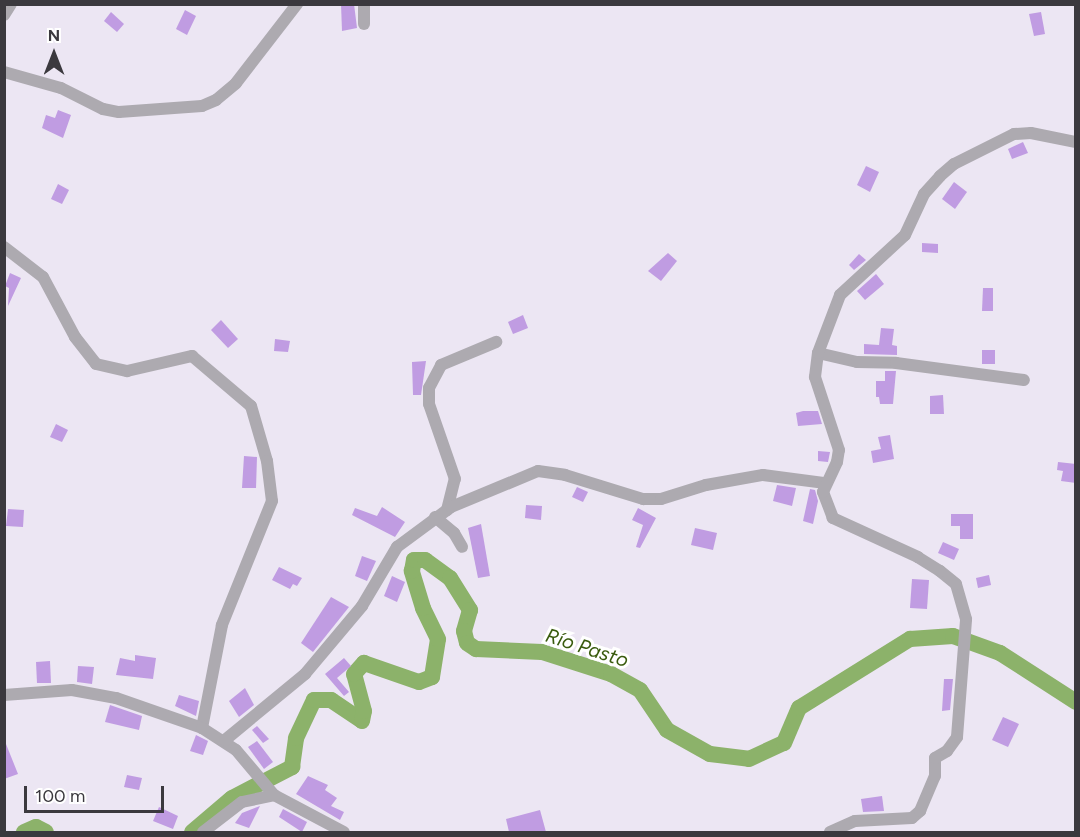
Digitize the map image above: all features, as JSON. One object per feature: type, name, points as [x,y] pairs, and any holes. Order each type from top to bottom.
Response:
[{"type":"street","points":[[4,15],[11,4]]},
{"type":"street","points":[[4,72],[61,88],[103,109],[119,112],[202,106],[216,100],[236,83],[297,4]]},
{"type":"street","points":[[363,24],[364,4]]},
{"type":"street","points":[[830,832],[855,821],[912,818],[920,811],[935,776],[935,758],[947,751],[957,737],[966,646],[966,619],[956,584],[918,557],[833,518],[825,504],[825,483],[837,462],[838,450],[815,377],[818,353],[840,295],[905,235],[924,194],[954,164],[1014,134],[1031,133],[1076,142]]},
{"type":"street","points":[[4,247],[43,277],[75,337],[96,364],[127,371],[192,356],[251,406],[267,461],[272,501],[222,625],[202,728]]},
{"type":"street","points":[[447,510],[455,479],[429,404],[429,388],[441,365],[467,351],[496,342]]},
{"type":"street","points":[[818,353],[857,362],[1024,380]]},
{"type":"street","points":[[225,740],[305,674],[362,606],[397,547],[447,510],[538,471],[565,475],[644,499],[661,499],[706,485],[763,475],[825,483]]},
{"type":"street","points":[[435,517],[454,533],[462,547]]},
{"type":"street","points":[[4,695],[72,690],[116,698],[202,728],[225,740],[257,772],[270,790],[344,832]]},
{"type":"street","points":[[203,832],[243,802],[270,790]]},
{"type":"building","points":[[341,4],[354,4],[357,28],[342,31]]},
{"type":"building","points":[[185,10],[196,16],[187,35],[176,29]]},
{"type":"building","points":[[111,12],[124,24],[117,32],[104,21]]},
{"type":"building","points":[[1041,12],[1045,34],[1034,36],[1029,14]]},
{"type":"building","points":[[58,110],[71,115],[63,138],[42,128],[46,115],[55,118]]},
{"type":"building","points":[[1023,142],[1028,153],[1012,159],[1008,149]]},
{"type":"building","points":[[866,166],[879,172],[870,192],[857,185]]},
{"type":"building","points":[[954,182],[967,192],[955,209],[942,199]]},
{"type":"building","points":[[58,184],[69,190],[62,204],[51,199]]},
{"type":"building","points":[[922,243],[938,244],[938,253],[922,252]]},
{"type":"building","points":[[668,253],[677,261],[661,281],[648,271]]},
{"type":"building","points":[[859,254],[866,260],[854,270],[849,265]]},
{"type":"building","points":[[10,273],[21,278],[8,306],[9,288],[5,286]]},
{"type":"building","points":[[876,274],[884,284],[865,300],[857,291]]},
{"type":"building","points":[[983,288],[993,288],[993,311],[982,311]]},
{"type":"building","points":[[523,315],[528,328],[513,334],[508,322]]},
{"type":"building","points":[[221,320],[238,339],[228,348],[211,330]]},
{"type":"building","points":[[881,328],[894,329],[892,345],[897,346],[897,355],[864,354],[864,344],[879,345]]},
{"type":"building","points":[[275,339],[290,341],[288,352],[274,351]]},
{"type":"building","points":[[982,350],[995,350],[995,364],[982,364]]},
{"type":"building","points":[[426,361],[421,395],[413,395],[412,362]]},
{"type":"building","points":[[885,371],[896,371],[893,404],[880,404],[879,397],[876,397],[876,381],[885,381]]},
{"type":"building","points":[[943,395],[944,414],[930,414],[930,396]]},
{"type":"building","points":[[818,411],[822,424],[798,426],[796,413]]},
{"type":"building","points":[[56,424],[68,430],[62,442],[50,437]]},
{"type":"building","points":[[890,435],[894,459],[873,463],[871,451],[881,449],[878,437]]},
{"type":"building","points":[[818,451],[830,452],[828,462],[818,461]]},
{"type":"building","points":[[244,456],[257,457],[256,488],[242,488]]},
{"type":"building","points":[[1058,462],[1076,464],[1076,483],[1061,481],[1063,471],[1057,470]]},
{"type":"building","points":[[777,485],[796,488],[792,506],[773,501]]},
{"type":"building","points":[[577,487],[588,492],[583,502],[572,497]]},
{"type":"building","points":[[810,489],[815,490],[818,501],[813,524],[803,521]]},
{"type":"building","points":[[526,505],[542,506],[541,520],[525,518]]},
{"type":"building","points":[[382,507],[405,522],[395,537],[352,515],[355,508],[377,516]]},
{"type":"building","points":[[638,508],[656,518],[640,548],[636,547],[643,525],[632,520]]},
{"type":"building","points":[[8,509],[24,510],[23,527],[6,526]]},
{"type":"building","points":[[951,514],[973,514],[973,539],[960,539],[960,526],[951,526]]},
{"type":"building","points":[[481,524],[490,576],[478,578],[468,528]]},
{"type":"building","points":[[695,528],[717,533],[713,550],[691,545]]},
{"type":"building","points":[[943,542],[959,549],[954,560],[938,553]]},
{"type":"building","points":[[362,556],[376,561],[367,581],[355,576]]},
{"type":"building","points":[[279,567],[302,578],[297,586],[293,584],[290,589],[272,580]]},
{"type":"building","points":[[989,575],[991,585],[978,588],[976,578]]},
{"type":"building","points":[[392,576],[405,582],[397,602],[384,596]]},
{"type":"building","points":[[912,579],[929,580],[927,609],[910,608]]},
{"type":"building","points":[[331,597],[349,607],[313,652],[301,643]]},
{"type":"building","points":[[135,655],[156,658],[153,679],[116,675],[120,658],[135,661]]},
{"type":"building","points":[[344,658],[351,666],[337,678],[349,692],[344,696],[325,674]]},
{"type":"building","points":[[50,661],[51,683],[37,683],[36,662]]},
{"type":"building","points":[[78,666],[94,667],[92,684],[77,682]]},
{"type":"building","points":[[944,679],[953,679],[950,710],[942,711]]},
{"type":"building","points":[[245,688],[254,705],[239,717],[229,701]]},
{"type":"building","points":[[179,695],[199,701],[196,716],[175,706]]},
{"type":"building","points":[[110,705],[142,716],[139,730],[105,722]]},
{"type":"building","points":[[1003,717],[1019,724],[1008,747],[992,740]]},
{"type":"building","points":[[257,726],[269,739],[263,743],[252,730]]},
{"type":"building","points":[[196,735],[208,741],[203,755],[190,751]]},
{"type":"building","points":[[4,739],[18,774],[4,779]]},
{"type":"building","points":[[257,741],[273,762],[264,769],[248,747]]},
{"type":"building","points":[[127,775],[142,778],[139,790],[124,787]]},
{"type":"building","points":[[308,776],[328,785],[325,790],[337,798],[331,806],[344,812],[340,820],[296,794]]},
{"type":"building","points":[[882,796],[884,811],[863,812],[861,799]]},
{"type":"building","points":[[260,806],[249,828],[235,823],[242,813]]},
{"type":"building","points":[[159,807],[178,816],[173,829],[153,821]]},
{"type":"building","points":[[283,809],[307,822],[302,832],[279,817]]},
{"type":"building","points":[[540,810],[546,832],[509,832],[506,819]]},
{"type":"waterway","name":"Río Pasto","points":[[192,832],[232,798],[292,767],[296,738],[314,700],[331,700],[362,721],[364,711],[354,674],[364,663],[419,682],[432,677],[438,639],[423,608],[412,571],[414,560],[425,560],[450,578],[470,610],[464,631],[467,643],[476,649],[542,652],[611,674],[640,690],[667,730],[710,754],[749,759],[784,743],[799,708],[910,639],[953,636],[1000,653],[1076,702]]},
{"type":"waterway","name":"Río Pasto","points":[[24,832],[36,827],[46,832]]}]
